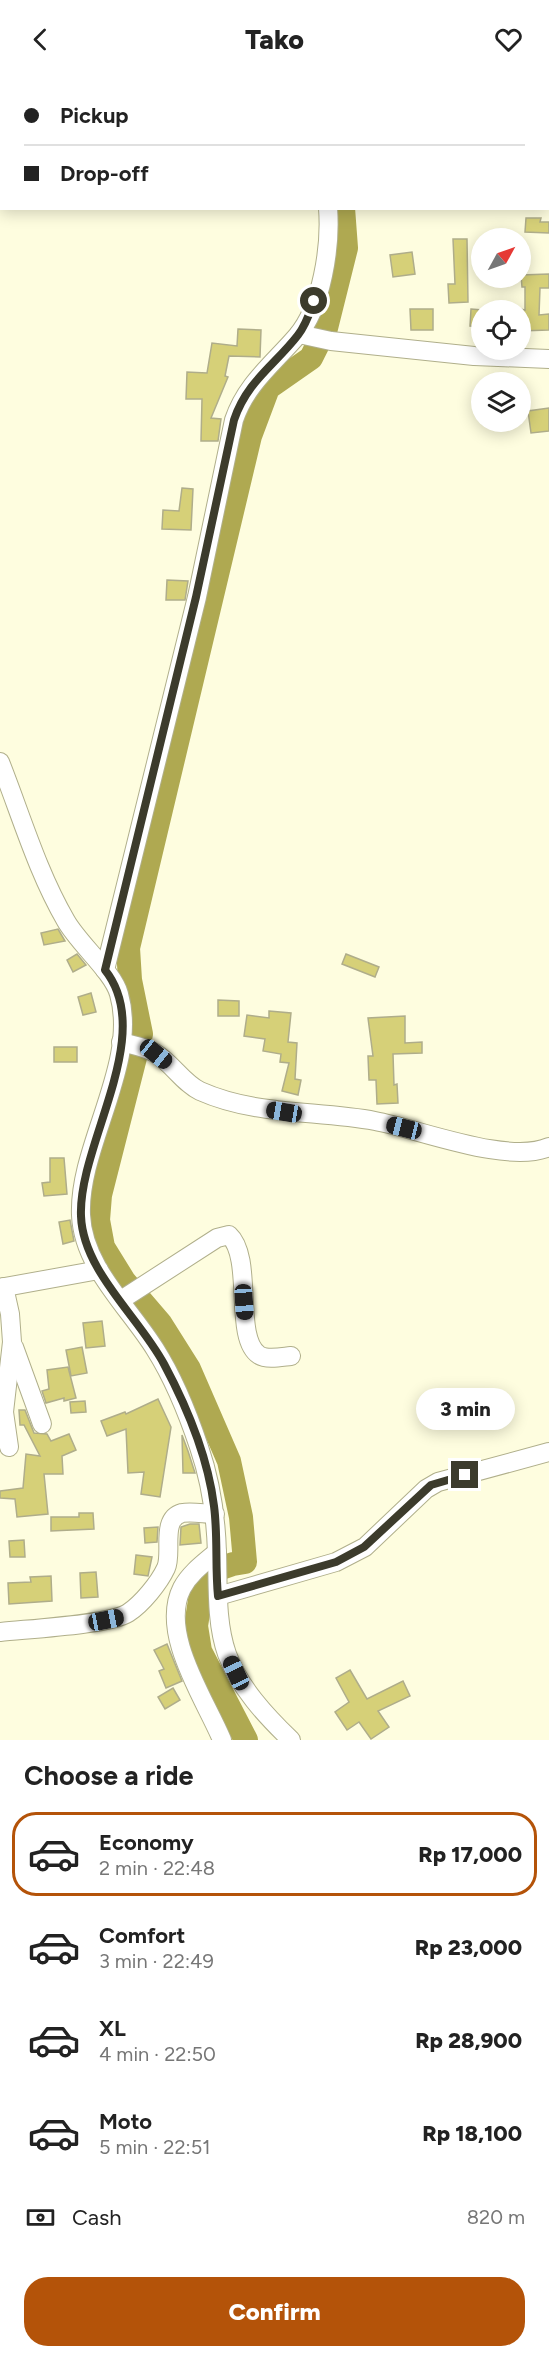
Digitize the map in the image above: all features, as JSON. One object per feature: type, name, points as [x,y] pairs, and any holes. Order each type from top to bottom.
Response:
[{"type":"street","points":[[105,970],[196,597],[234,420],[240,402],[255,380],[305,335],[321,284],[330,229],[328,210]]},
{"type":"street","points":[[305,335],[331,341],[474,356],[549,358]]},
{"type":"street","points":[[0,762],[54,900],[76,937],[105,970],[120,997],[130,1044],[114,1078],[84,1182],[81,1201],[84,1238],[99,1270],[128,1295],[189,1419],[207,1471],[215,1514],[218,1587],[224,1644],[236,1673],[255,1701],[291,1740]]},
{"type":"street","points":[[130,1044],[156,1054],[198,1090],[235,1102],[284,1112],[374,1121],[485,1148],[527,1151],[549,1147]]},
{"type":"street","points":[[128,1295],[217,1238],[229,1235],[235,1243],[240,1262],[246,1326],[252,1347],[256,1353],[265,1358],[291,1356]]},
{"type":"street","points":[[9,1447],[4,1412],[12,1342],[10,1314],[2,1287],[99,1270]]},
{"type":"street","points":[[12,1342],[42,1424]]},
{"type":"street","points":[[218,1587],[336,1562],[353,1554],[426,1489],[438,1482],[549,1452]]},
{"type":"street","points":[[0,1632],[106,1620],[129,1612],[145,1597],[166,1569],[172,1522],[183,1513],[215,1514]]},
{"type":"street","points":[[217,1552],[187,1582],[179,1597],[176,1611],[178,1637],[184,1659],[222,1740]]},
{"type":"building","points":[[526,218],[541,218],[540,222],[549,222],[549,233],[531,232],[531,228],[525,228]]},
{"type":"building","points":[[453,239],[467,239],[468,302],[449,303],[448,284],[455,284]]},
{"type":"building","points":[[412,252],[415,274],[393,277],[390,255]]},
{"type":"building","points":[[549,274],[549,288],[540,288],[539,315],[549,314],[549,330],[531,331],[531,300],[525,300],[525,288],[531,288],[531,275]]},
{"type":"building","points":[[410,309],[433,309],[433,330],[411,330]]},
{"type":"building","points":[[238,329],[261,330],[260,357],[229,356],[225,376],[228,377],[211,418],[221,419],[218,441],[201,441],[202,399],[186,399],[187,372],[207,373],[212,343],[237,346]]},
{"type":"building","points":[[549,408],[549,431],[531,433],[531,411]]},
{"type":"building","points":[[182,488],[193,489],[191,530],[162,529],[163,510],[179,511]]},
{"type":"building","points":[[167,580],[188,581],[185,600],[166,600]]},
{"type":"building","points":[[58,929],[65,941],[44,945],[41,933]]},
{"type":"building","points":[[77,954],[86,965],[73,972],[67,960]]},
{"type":"building","points":[[346,954],[379,967],[375,977],[342,964]]},
{"type":"building","points":[[91,993],[96,1012],[83,1015],[78,997]]},
{"type":"building","points":[[218,1000],[239,1001],[239,1016],[218,1016]]},
{"type":"building","points":[[269,1011],[291,1013],[288,1042],[297,1043],[295,1079],[301,1080],[298,1095],[282,1091],[289,1063],[280,1062],[281,1054],[263,1051],[265,1039],[244,1036],[247,1015],[269,1018]]},
{"type":"building","points":[[405,1016],[405,1043],[422,1042],[422,1053],[393,1054],[394,1085],[397,1084],[398,1103],[377,1104],[376,1080],[369,1080],[368,1056],[373,1056],[368,1018]]},
{"type":"building","points":[[54,1047],[77,1047],[77,1062],[54,1062]]},
{"type":"building","points":[[50,1158],[64,1158],[67,1194],[44,1196],[42,1183],[50,1182]]},
{"type":"building","points":[[70,1220],[74,1241],[63,1244],[59,1222]]},
{"type":"building","points":[[102,1321],[105,1346],[86,1348],[83,1323]]},
{"type":"building","points":[[82,1347],[87,1373],[71,1376],[66,1350]]},
{"type":"building","points":[[68,1367],[76,1398],[64,1401],[64,1398],[46,1403],[42,1391],[49,1389],[47,1370]]},
{"type":"building","points":[[158,1399],[171,1427],[160,1497],[141,1494],[144,1472],[128,1473],[126,1429],[107,1436],[101,1421],[125,1412],[126,1414]]},
{"type":"building","points":[[85,1401],[86,1412],[71,1413],[70,1402]]},
{"type":"building","points":[[19,1410],[25,1410],[34,1433],[47,1434],[51,1441],[69,1434],[76,1450],[62,1456],[63,1474],[44,1474],[48,1514],[17,1517],[15,1499],[0,1498],[0,1491],[23,1488],[26,1454],[40,1456],[24,1425],[20,1425]]},
{"type":"building","points":[[182,1435],[188,1451],[195,1473],[183,1473]]},
{"type":"building","points":[[79,1513],[93,1513],[94,1529],[51,1531],[51,1517],[79,1517]]},
{"type":"building","points":[[199,1524],[201,1543],[180,1545],[181,1527]]},
{"type":"building","points":[[158,1527],[157,1542],[145,1543],[144,1528]]},
{"type":"building","points":[[24,1540],[25,1557],[10,1557],[9,1541]]},
{"type":"building","points":[[136,1555],[152,1557],[148,1576],[134,1574]]},
{"type":"building","points":[[96,1572],[98,1597],[81,1598],[80,1573]]},
{"type":"building","points":[[51,1576],[52,1601],[9,1604],[8,1583],[31,1582],[30,1577]]},
{"type":"building","points":[[167,1644],[182,1681],[166,1688],[159,1671],[164,1669],[154,1650]]},
{"type":"building","points":[[350,1670],[367,1699],[403,1681],[410,1696],[378,1711],[389,1727],[371,1739],[359,1722],[347,1730],[335,1712],[349,1702],[336,1678]]},
{"type":"building","points":[[173,1688],[180,1700],[165,1709],[158,1697]]},
{"type":"waterway","points":[[246,1740],[200,1651],[196,1626],[204,1574],[245,1562],[241,1517],[229,1461],[189,1369],[160,1323],[124,1281],[103,1247],[98,1220],[100,1195],[141,1034],[130,980],[128,948],[250,436],[268,388],[311,358],[326,328],[346,248],[343,210]]},
{"type":"route","points":[[314,301],[299,334],[255,380],[240,402],[234,420],[196,597],[105,970],[120,997],[122,1025],[120,1048],[114,1078],[84,1182],[81,1218],[88,1250],[99,1270],[153,1346],[189,1419],[207,1471],[214,1505],[218,1596],[336,1562],[353,1554],[364,1547],[431,1485],[465,1475]]}]
